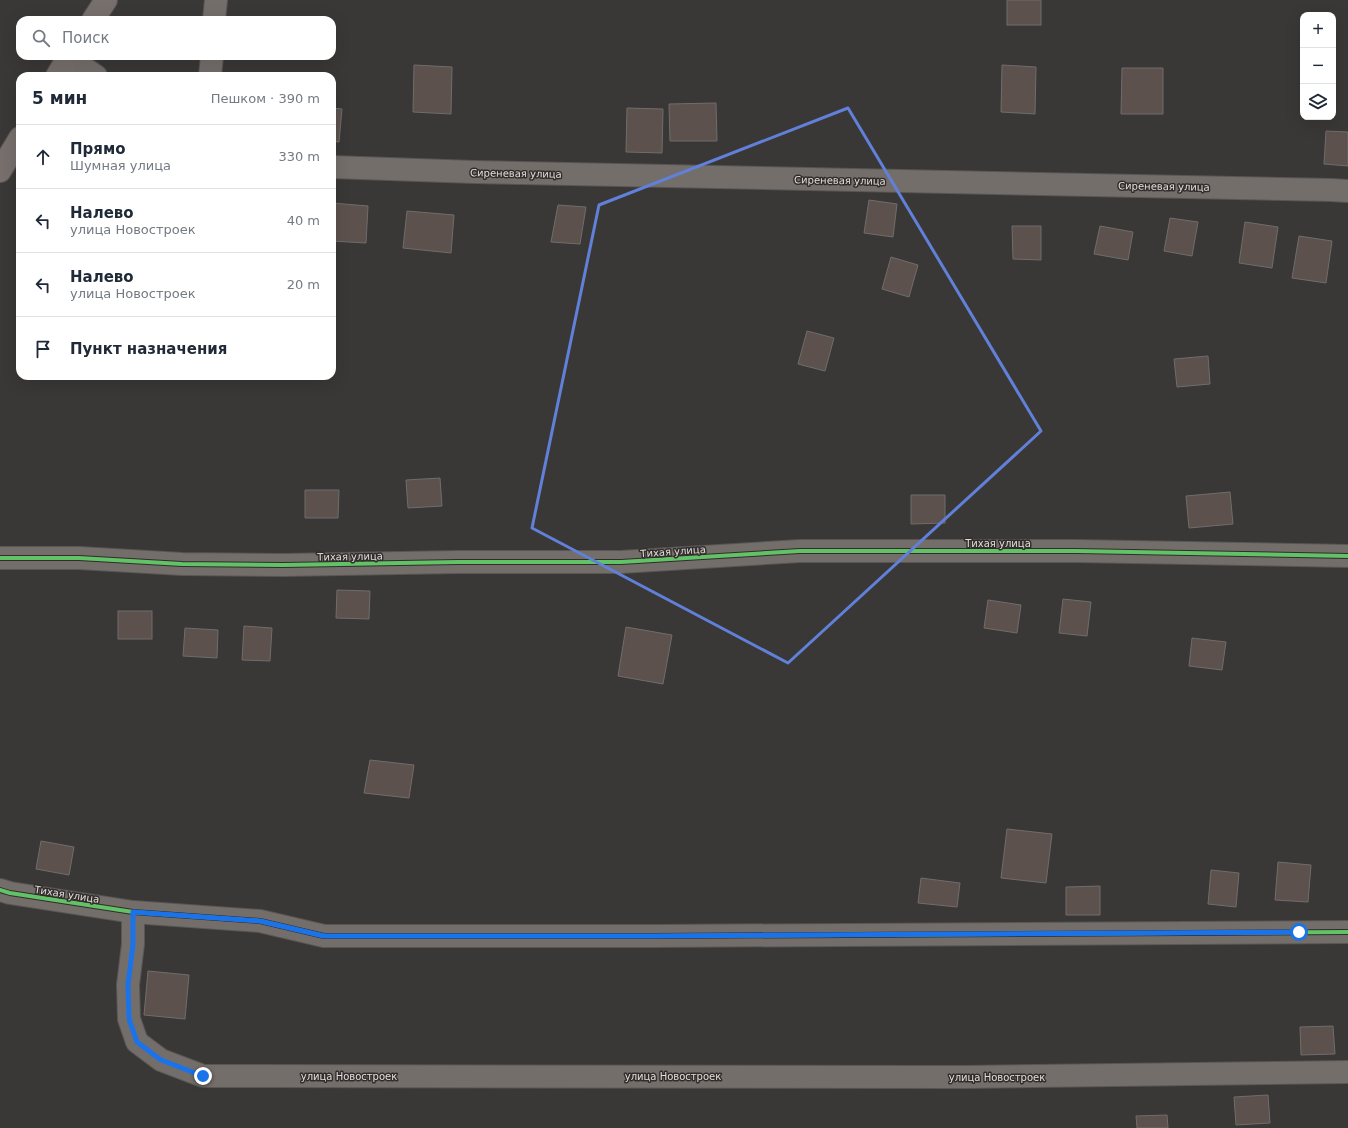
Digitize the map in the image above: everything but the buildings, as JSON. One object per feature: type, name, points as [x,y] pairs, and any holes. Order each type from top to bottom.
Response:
[{"type":"street","points":[[96,16],[106,0]]},
{"type":"street","points":[[214,16],[216,0]]},
{"type":"street","points":[[60,72],[67,60]]},
{"type":"street","points":[[73,60],[90,72]]},
{"type":"street","points":[[210,72],[212,60]]},
{"type":"street","points":[[0,171],[16,145]]},
{"type":"street","name":"Сиреневая улица","points":[[336,167],[474,172],[1324,189],[1348,191]]},
{"type":"street","name":"Тихая улица","points":[[0,558],[79,558],[182,564],[283,564],[621,562],[800,551],[1076,551],[1348,556]]},
{"type":"street","name":"Тихая улица","points":[[0,890],[10,893],[133,912],[260,921],[324,936],[663,936],[1348,932]]},
{"type":"street","name":"улица Новостроек","points":[[133,912],[133,944],[128,985],[129,1019],[137,1042],[161,1060],[203,1076],[964,1077],[1348,1072]]},
{"type":"highlighted area","points":[[848,108],[1041,431],[788,663],[532,528],[599,205]]},
{"type":"cycle path","points":[[0,558],[79,558],[182,564],[283,565],[458,562],[621,562],[800,551],[1076,551],[1348,556]]},
{"type":"cycle path","points":[[0,890],[10,893],[133,912],[260,921],[324,936],[655,936],[1348,932]]},
{"type":"route","points":[[203,1076],[161,1060],[137,1042],[129,1019],[128,985],[133,944],[133,912],[260,921],[324,936],[655,936],[1299,932]]}]
